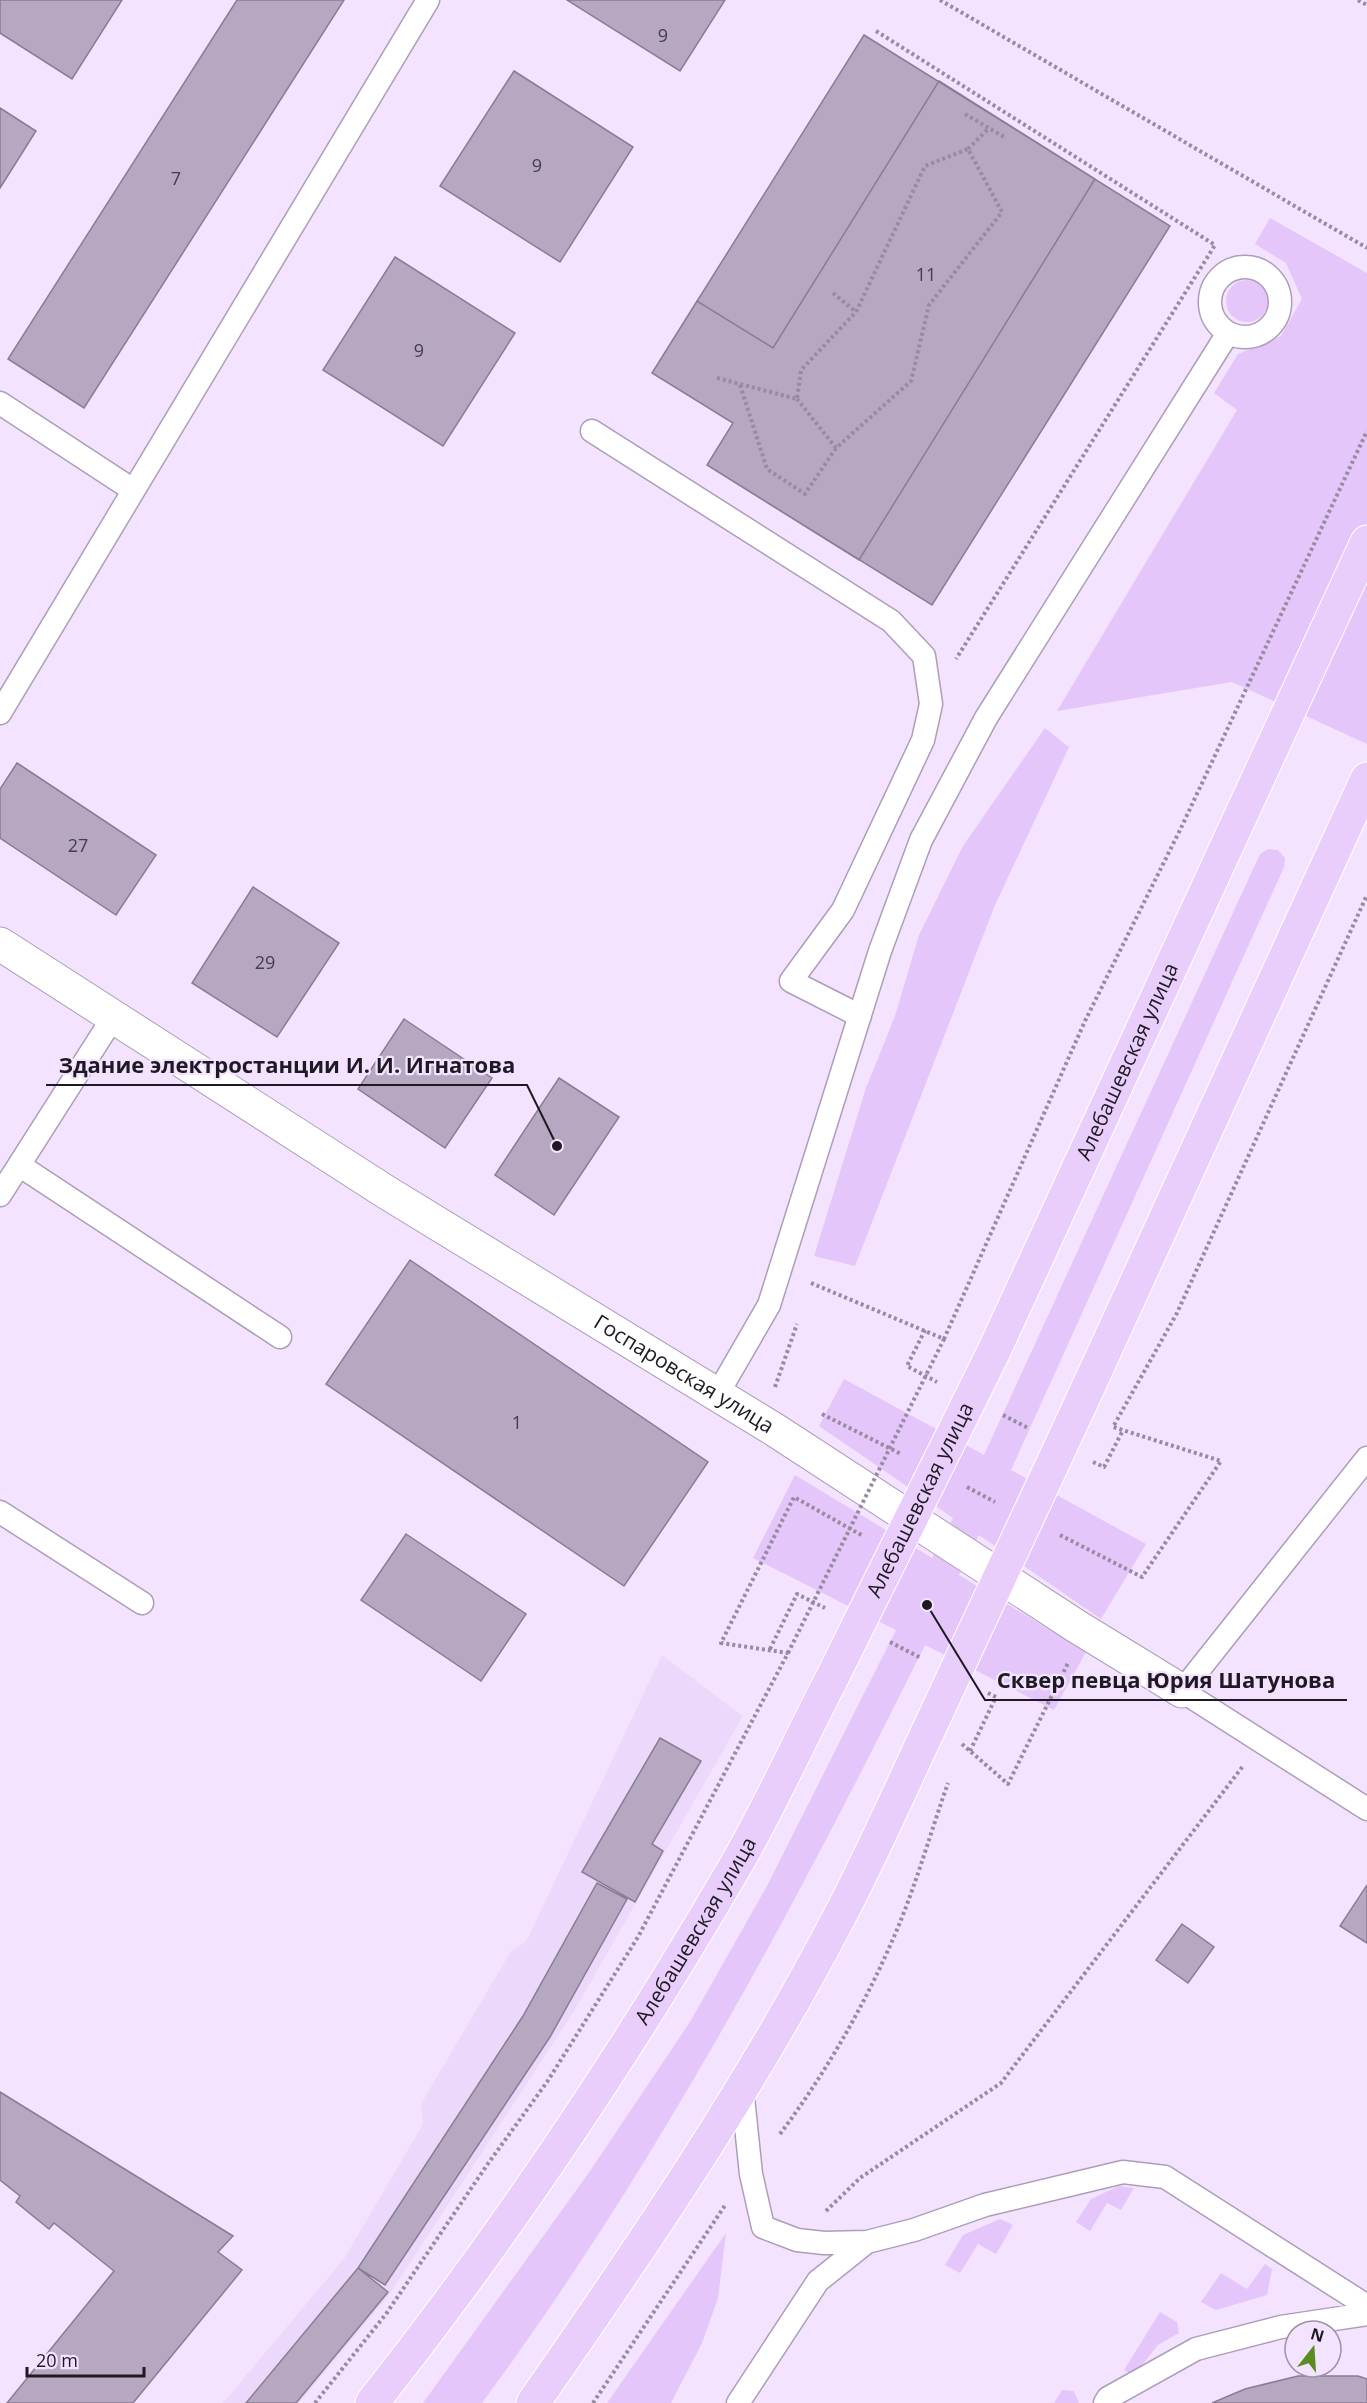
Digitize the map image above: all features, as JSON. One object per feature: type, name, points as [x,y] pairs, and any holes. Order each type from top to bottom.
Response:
[{"type":"main road","name":"Алебашевская улица","points":[[372,2403],[441,2314],[633,2034],[734,1868],[831,1680],[993,1353],[1367,542]]},
{"type":"main road","points":[[533,2403],[636,2255],[742,2088],[837,1923],[1080,1405],[1314,890],[1367,779]]},
{"type":"street","name":"Госпаровская улица","points":[[0,944],[386,1192],[717,1395],[1076,1626],[1182,1691]]},
{"type":"lane","points":[[0,713],[428,0]]},
{"type":"lane","points":[[717,1395],[769,1305],[880,951],[921,840],[986,718],[1227,333]]},
{"type":"lane","points":[[0,403],[133,490]]},
{"type":"lane","points":[[592,431],[891,621],[924,656],[931,704],[923,741],[843,910],[790,981],[860,1016]]},
{"type":"lane","points":[[0,1195],[114,1016]]},
{"type":"lane","points":[[19,1165],[280,1337]]},
{"type":"lane","points":[[1182,1691],[1367,1458]]},
{"type":"lane","points":[[0,1512],[142,1603]]},
{"type":"lane","name":"Госпаровская улица","points":[[1182,1691],[1367,1809]]},
{"type":"lane","points":[[742,2088],[751,2174],[763,2227],[797,2240],[824,2243],[867,2242],[914,2230],[985,2205],[1123,2172],[1165,2177],[1367,2306]]},
{"type":"lane","points":[[738,2403],[818,2282],[867,2242]]},
{"type":"lane","points":[[1104,2403],[1108,2398],[1196,2349],[1281,2327],[1367,2314]]},
{"type":"path","points":[[940,0],[1367,248]]},
{"type":"path","points":[[1358,0],[1367,5]]},
{"type":"path","points":[[876,31],[1215,245],[954,663]]},
{"type":"path","points":[[965,114],[1004,137]]},
{"type":"path","points":[[797,399],[801,370],[855,312],[925,166],[968,149],[989,128]]},
{"type":"path","points":[[740,384],[767,469],[805,494],[836,448],[911,381],[929,305],[1002,212],[968,149]]},
{"type":"path","points":[[833,293],[855,312]]},
{"type":"path","points":[[717,378],[797,399],[836,448]]},
{"type":"path","points":[[315,2403],[386,2314],[487,2165],[547,2082],[638,1937],[788,1653],[944,1339],[1086,1021],[1181,828],[1367,431]]},
{"type":"path","points":[[1058,1534],[1142,1577],[1221,1461],[1113,1427],[1177,1313],[1367,895]]},
{"type":"path","points":[[807,1294],[814,1272]]},
{"type":"path","points":[[811,1283],[944,1339]]},
{"type":"path","points":[[775,1389],[800,1315]]},
{"type":"path","points":[[907,1366],[925,1330]]},
{"type":"path","points":[[817,1411],[911,1459]]},
{"type":"path","points":[[1104,1467],[1123,1430]]},
{"type":"path","points":[[964,1486],[1006,1508]]},
{"type":"path","points":[[788,1653],[721,1643],[794,1497],[866,1538]]},
{"type":"path","points":[[770,1649],[797,1594],[828,1610]]},
{"type":"path","points":[[880,1637],[922,1659]]},
{"type":"path","points":[[958,1754],[962,1743],[1008,1785],[1073,1654]]},
{"type":"path","points":[[970,1751],[996,1697],[985,1691]]},
{"type":"path","points":[[797,2240],[860,2178],[1001,2083],[1262,1741]]},
{"type":"path","points":[[593,2403],[717,2217],[809,2096],[865,1999],[894,1938],[950,1775]]},
{"type":"shaded area","points":[[1270,218],[1367,273],[1367,744],[1232,682],[1057,711],[1237,410],[1214,393],[1238,354],[1281,336],[1302,299],[1286,263],[1255,244]]},
{"type":"shaded area","points":[[1247,280],[1262,286],[1268,301],[1262,316],[1247,322],[1232,316],[1226,301],[1232,286]]},
{"type":"shaded area","points":[[1045,728],[1069,747],[995,905],[855,1266],[814,1256],[866,1088],[895,1016],[919,935],[963,846]]},
{"type":"shaded area","points":[[1268,849],[1278,850],[1285,858],[1284,867],[1011,1470],[1146,1544],[1101,1619],[979,1535],[959,1575],[1086,1652],[1054,1710],[925,1645],[774,1938],[720,2034],[606,2222],[546,2313],[482,2403],[423,2403],[588,2174],[690,2022],[767,1886],[896,1630],[753,1558],[795,1475],[932,1558],[953,1518],[819,1426],[844,1379],[984,1455],[1260,854]]},
{"type":"shaded area","points":[[662,1655],[743,1716],[574,2011],[389,2295],[299,2403],[223,2403],[344,2259],[423,2124],[421,2104],[511,1951],[526,1942]]},
{"type":"shaded area","points":[[1119,2186],[1134,2188],[1121,2210],[1107,2203],[1090,2231],[1076,2222],[1091,2199]]},
{"type":"shaded area","points":[[1000,2219],[1013,2225],[996,2254],[978,2244],[960,2273],[945,2265],[963,2235]]},
{"type":"shaded area","points":[[726,2233],[718,2298],[702,2343],[671,2403],[607,2403]]},
{"type":"shaded area","points":[[1265,2264],[1272,2269],[1267,2295],[1216,2310],[1201,2302],[1221,2273],[1247,2289]]},
{"type":"shaded area","points":[[1160,2312],[1177,2322],[1179,2333],[1158,2345],[1143,2364],[1129,2373],[1124,2370]]},
{"type":"shaded area","points":[[1062,2390],[1074,2391],[1079,2403],[1054,2403]]},
{"type":"building","points":[[0,0],[122,0],[72,79],[0,33]]},
{"type":"building","points":[[237,0],[344,0],[84,408],[8,359]]},
{"type":"building","points":[[567,0],[725,0],[680,71]]},
{"type":"building","points":[[864,35],[1170,226],[932,605],[707,465],[733,423],[652,373]]},
{"type":"building","points":[[514,71],[633,147],[560,262],[440,186]]},
{"type":"building","points":[[939,81],[1095,179],[859,560],[707,465],[733,423],[652,373],[697,301],[773,348]]},
{"type":"building","points":[[0,108],[36,131],[0,188]]},
{"type":"building","points":[[395,257],[515,333],[443,446],[323,370]]},
{"type":"building","points":[[17,763],[156,855],[116,915],[0,838],[0,789]]},
{"type":"building","points":[[253,887],[339,943],[277,1037],[192,983]]},
{"type":"building","points":[[404,1019],[492,1078],[445,1148],[358,1089]]},
{"type":"building","points":[[559,1078],[619,1117],[554,1215],[495,1175]]},
{"type":"building","points":[[410,1260],[708,1462],[624,1586],[326,1384]]},
{"type":"building","points":[[406,1534],[526,1614],[481,1681],[361,1600]]},
{"type":"building","points":[[660,1738],[701,1761],[652,1844],[663,1851],[635,1902],[582,1872]]},
{"type":"building","points":[[597,1883],[627,1899],[550,2037],[385,2285],[358,2268],[523,2016]]},
{"type":"building","points":[[1367,1885],[1367,1943],[1340,1926]]},
{"type":"building","points":[[1182,1924],[1214,1947],[1188,1983],[1156,1960]]},
{"type":"building","points":[[0,2092],[233,2236],[218,2252],[242,2270],[133,2403],[7,2403],[114,2271],[54,2223],[49,2229],[16,2202],[20,2196],[0,2180]]},
{"type":"building","points":[[358,2268],[388,2292],[296,2403],[246,2403]]},
{"type":"building","points":[[1343,2376],[1358,2376],[1367,2379],[1367,2403],[1212,2403],[1245,2389],[1286,2379],[1343,2379]]},
{"type":"place","name":"Здание электростанции И. И. Игнатова","points":[[557,1146]]},
{"type":"place","name":"Сквер певца Юрия Шатунова","points":[[927,1605]]}]
